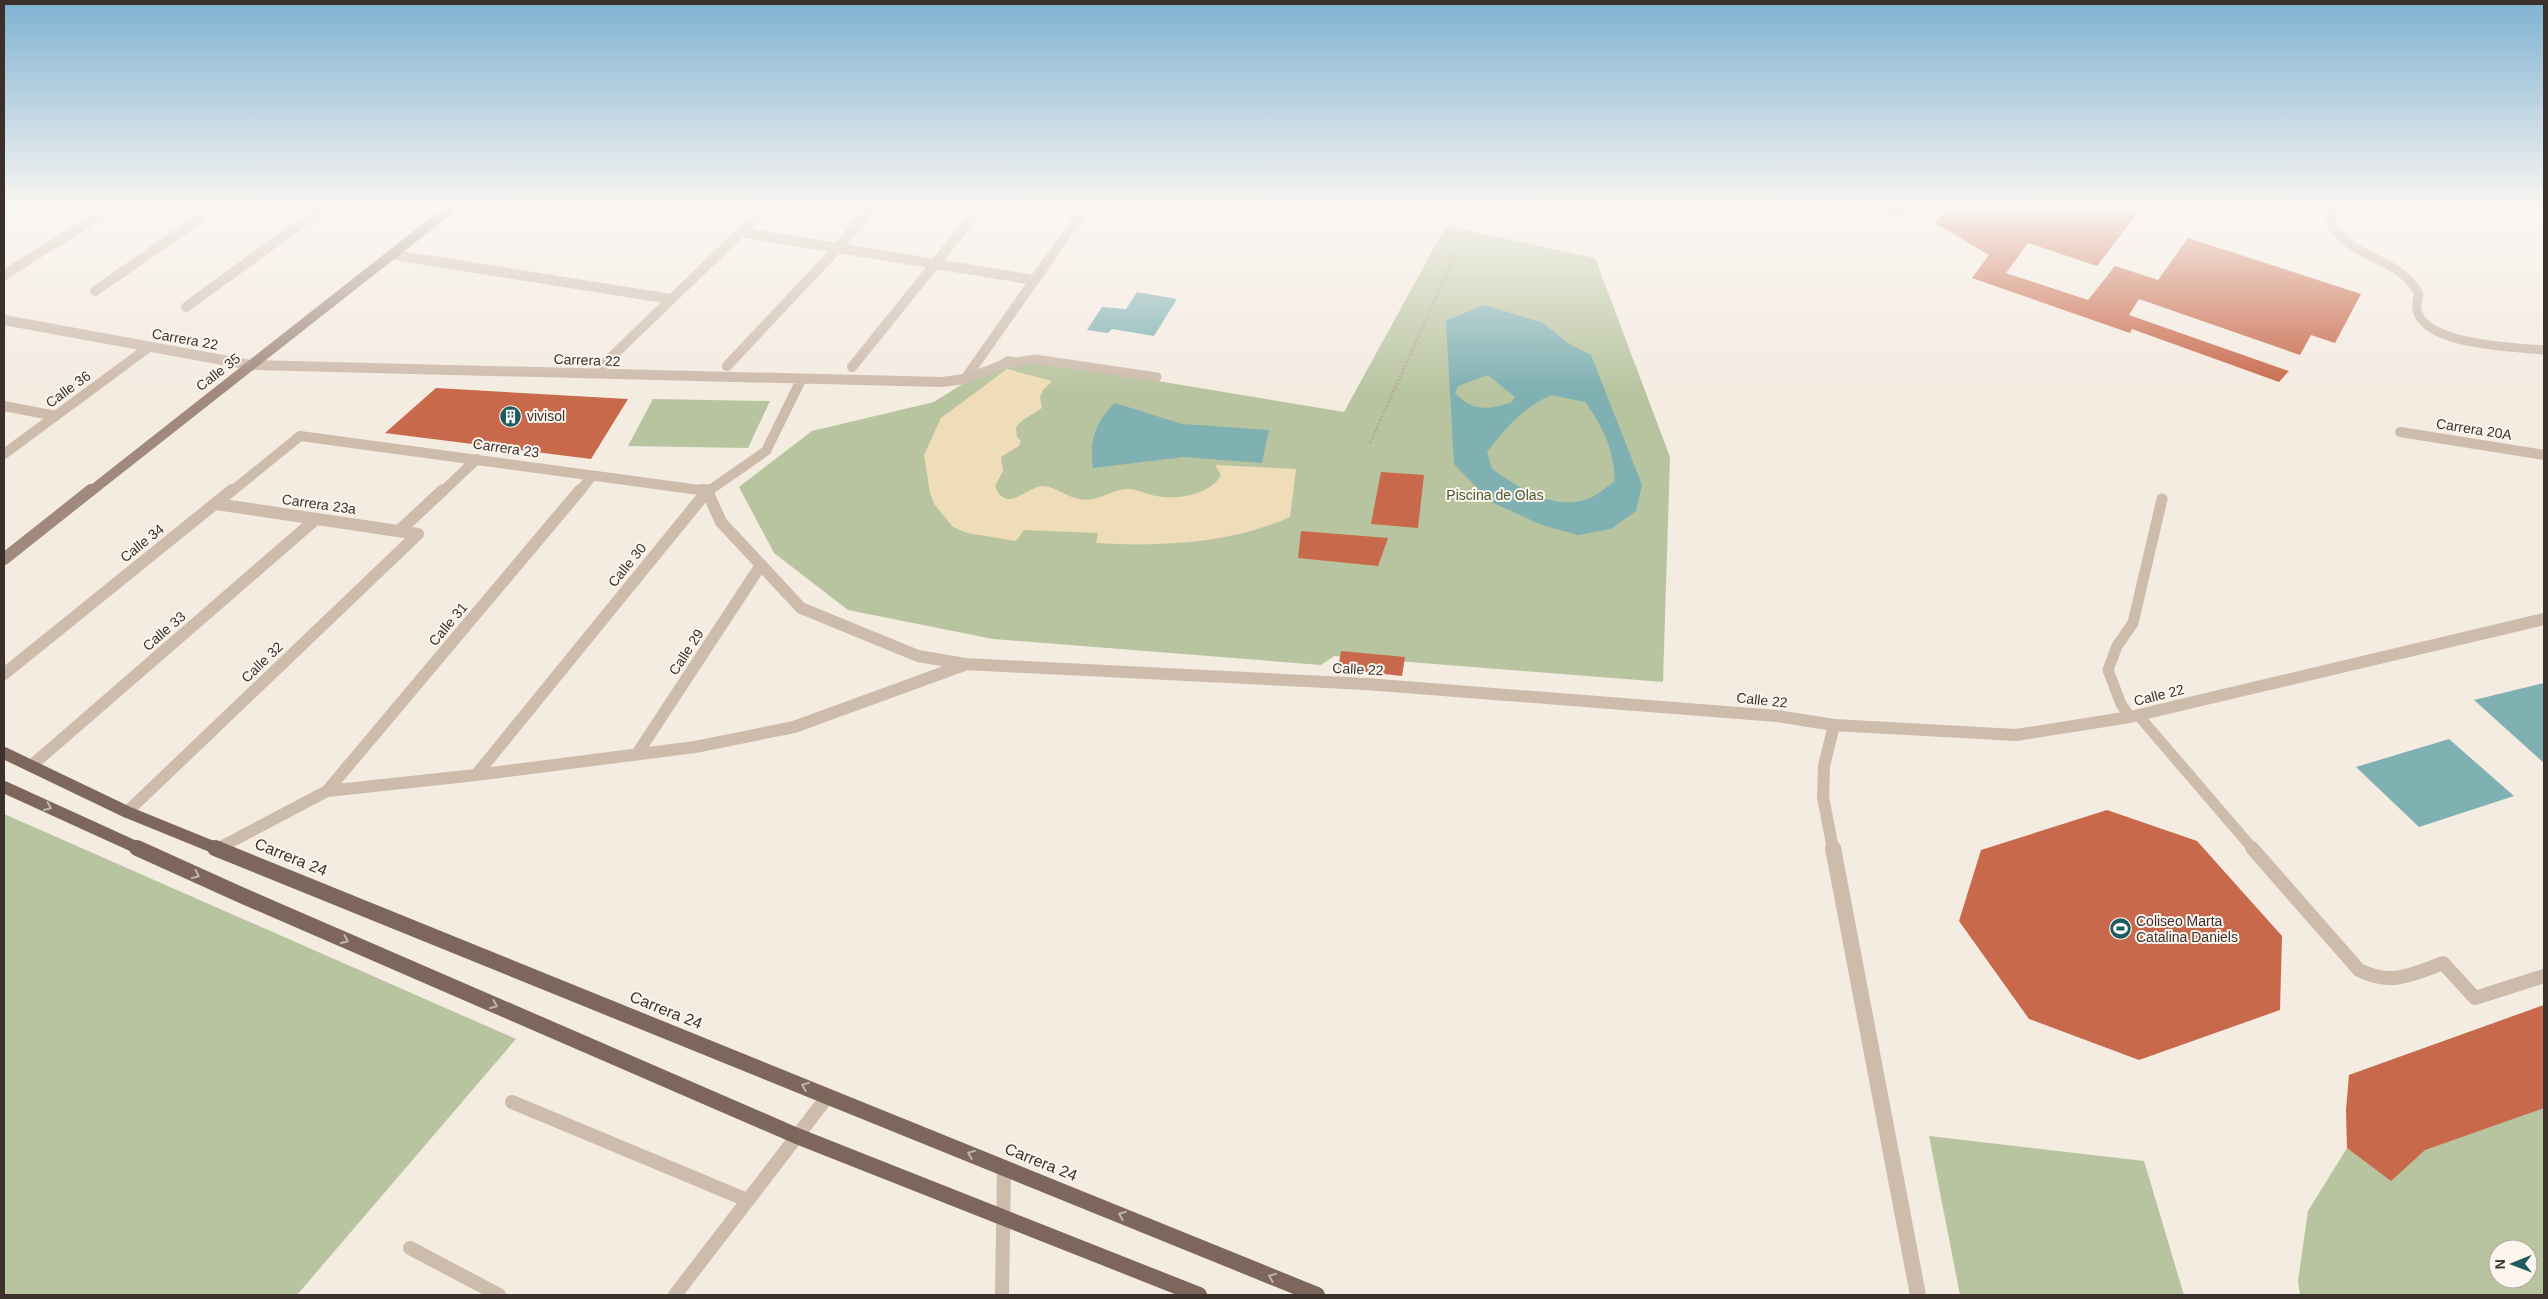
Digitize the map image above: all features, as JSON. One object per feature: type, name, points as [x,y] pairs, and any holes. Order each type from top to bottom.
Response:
[{"type":"main road","name":"Carrera 24","points":[[4,753],[127,812],[1317,1295]]},
{"type":"main road","points":[[4,787],[241,895],[797,1136],[1199,1295]]},
{"type":"street","points":[[4,276],[16,269]]},
{"type":"street","points":[[95,290],[126,269]]},
{"type":"street","points":[[186,307],[239,269]]},
{"type":"street","name":"Calle 35","points":[[4,559],[250,365],[376,269]]},
{"type":"street","points":[[480,269],[671,299]]},
{"type":"street","points":[[604,364],[702,269]]},
{"type":"street","points":[[727,366],[819,269]]},
{"type":"street","points":[[852,366],[931,269]]},
{"type":"street","points":[[964,269],[1034,280]]},
{"type":"street","points":[[965,379],[1042,269]]},
{"type":"street","name":"Carrera 22","points":[[4,320],[250,365],[801,380],[942,382],[965,379]]},
{"type":"street","name":"Calle 36","points":[[4,454],[149,347]]},
{"type":"street","name":"Calle 30","points":[[476,775],[707,491],[766,451],[801,380]]},
{"type":"street","points":[[4,406],[56,416]]},
{"type":"street","name":"Carrera 20A","points":[[2400,432],[2544,456]]},
{"type":"street","name":"Carrera 23","points":[[300,436],[707,491]]},
{"type":"street","name":"Calle 34","points":[[4,674],[300,436]]},
{"type":"street","points":[[399,530],[477,459]]},
{"type":"street","name":"Calle 31","points":[[327,791],[592,476]]},
{"type":"street","name":"Calle 22","points":[[707,491],[721,522],[801,608],[918,656],[965,664],[1366,684],[1777,716],[1834,725],[2016,735],[2134,716],[2544,619]]},
{"type":"street","name":"Carrera 23a","points":[[216,504],[418,534]]},
{"type":"street","name":"Calle 33","points":[[32,766],[316,519]]},
{"type":"street","name":"Calle 32","points":[[127,812],[418,534]]},
{"type":"street","name":"Calle 29","points":[[637,754],[761,566]]},
{"type":"street","points":[[218,848],[327,791],[476,775],[637,754],[695,746],[794,727],[965,664]]},
{"type":"street","points":[[1834,725],[1824,766],[1823,797],[1918,1295]]},
{"type":"lane","points":[[2397,269],[2416,285],[2419,294],[2416,301],[2416,310],[2423,320],[2435,330],[2470,344],[2544,350]]},
{"type":"lane","points":[[965,379],[1020,360],[1035,359],[1157,377]]},
{"type":"lane","points":[[2162,500],[2133,623],[2117,646],[2108,670],[2121,704],[2160,744],[2359,970],[2370,977],[2391,980],[2443,964],[2475,998],[2544,976]]},
{"type":"lane","points":[[675,1295],[828,1096]]},
{"type":"lane","points":[[512,1102],[747,1200]]},
{"type":"lane","points":[[1002,1295],[1004,1167]]},
{"type":"lane","points":[[410,1248],[499,1295]]},
{"type":"path","points":[[1370,443],[1449,269]]},
{"type":"green space","name":"Piscina de Olas","points":[[1423,269],[1599,269],[1670,457],[1663,682],[1334,656],[1321,665],[993,639],[848,610],[774,553],[739,487],[812,431],[934,402],[1007,356],[1344,412]]},
{"type":"green space","points":[[653,399],[770,401],[748,448],[628,446]]},
{"type":"green space","points":[[4,814],[516,1039],[297,1295],[4,1295]]},
{"type":"green space","points":[[2544,1005],[2544,1295],[2300,1295],[2298,1281],[2308,1211],[2347,1148],[2349,1075]]},
{"type":"green space","points":[[1929,1136],[2144,1161],[2184,1295],[1960,1295]]},
{"type":"sand","points":[[1007,369],[1052,381],[1043,390],[1040,397],[1042,408],[1023,420],[1016,427],[1017,437],[1021,441],[1019,446],[1001,457],[1003,471],[995,486],[1005,498],[1011,499],[1043,486],[1075,498],[1086,500],[1127,489],[1156,496],[1173,497],[1201,491],[1216,482],[1221,475],[1215,465],[1296,469],[1290,517],[1244,533],[1194,542],[1170,544],[1096,543],[1098,533],[1024,530],[1016,541],[967,533],[953,527],[934,504],[930,493],[924,455],[941,418]]},
{"type":"water","points":[[1137,292],[1177,299],[1154,336],[1112,329],[1108,333],[1087,330],[1102,307],[1126,309]]},
{"type":"water","points":[[1484,305],[1543,323],[1569,344],[1591,355],[1642,485],[1636,511],[1611,529],[1578,535],[1542,525],[1491,502],[1454,464],[1446,321]],"holes":[[[1488,375],[1515,397],[1512,402],[1496,407],[1482,408],[1468,404],[1455,393],[1458,386]],[[1551,395],[1585,402],[1602,430],[1610,448],[1615,481],[1589,499],[1573,502],[1560,502],[1548,499],[1524,489],[1492,469],[1487,452],[1494,443],[1523,412]]]},
{"type":"water","points":[[1115,403],[1182,424],[1269,430],[1262,463],[1184,457],[1093,468],[1092,449],[1095,433],[1103,417]]},
{"type":"water","points":[[2544,683],[2544,763],[2474,700]]},
{"type":"water","points":[[2449,739],[2514,796],[2419,827],[2356,767]]},
{"type":"building","points":[[1979,269],[2009,269],[2006,273],[2088,300],[2113,269],[2123,269],[2158,280],[2166,269],[2283,269],[2361,294],[2335,343],[2311,335],[2300,355],[2139,299],[2129,315],[2289,371],[2279,382],[2132,329],[2130,333],[1972,278]]},
{"type":"building","name":"vivisol","points":[[436,388],[628,399],[591,459],[385,433]]},
{"type":"building","points":[[1381,472],[1424,475],[1418,528],[1371,524]]},
{"type":"building","points":[[1301,531],[1388,538],[1378,566],[1298,558]]},
{"type":"building","points":[[1341,651],[1405,657],[1402,676],[1338,669]]},
{"type":"building","name":"Coliseo Marta Catalina Daniels","points":[[2107,810],[2197,841],[2282,936],[2280,1010],[2139,1060],[2029,1019],[1959,921],[1981,850]]},
{"type":"building","points":[[2544,1005],[2544,1108],[2425,1150],[2391,1181],[2347,1148],[2346,1110],[2349,1075]]},
{"type":"place","name":"vivisol","points":[[511,416]]},
{"type":"place","name":"Coliseo Marta Catalina Daniels","points":[[2120,929]]}]
